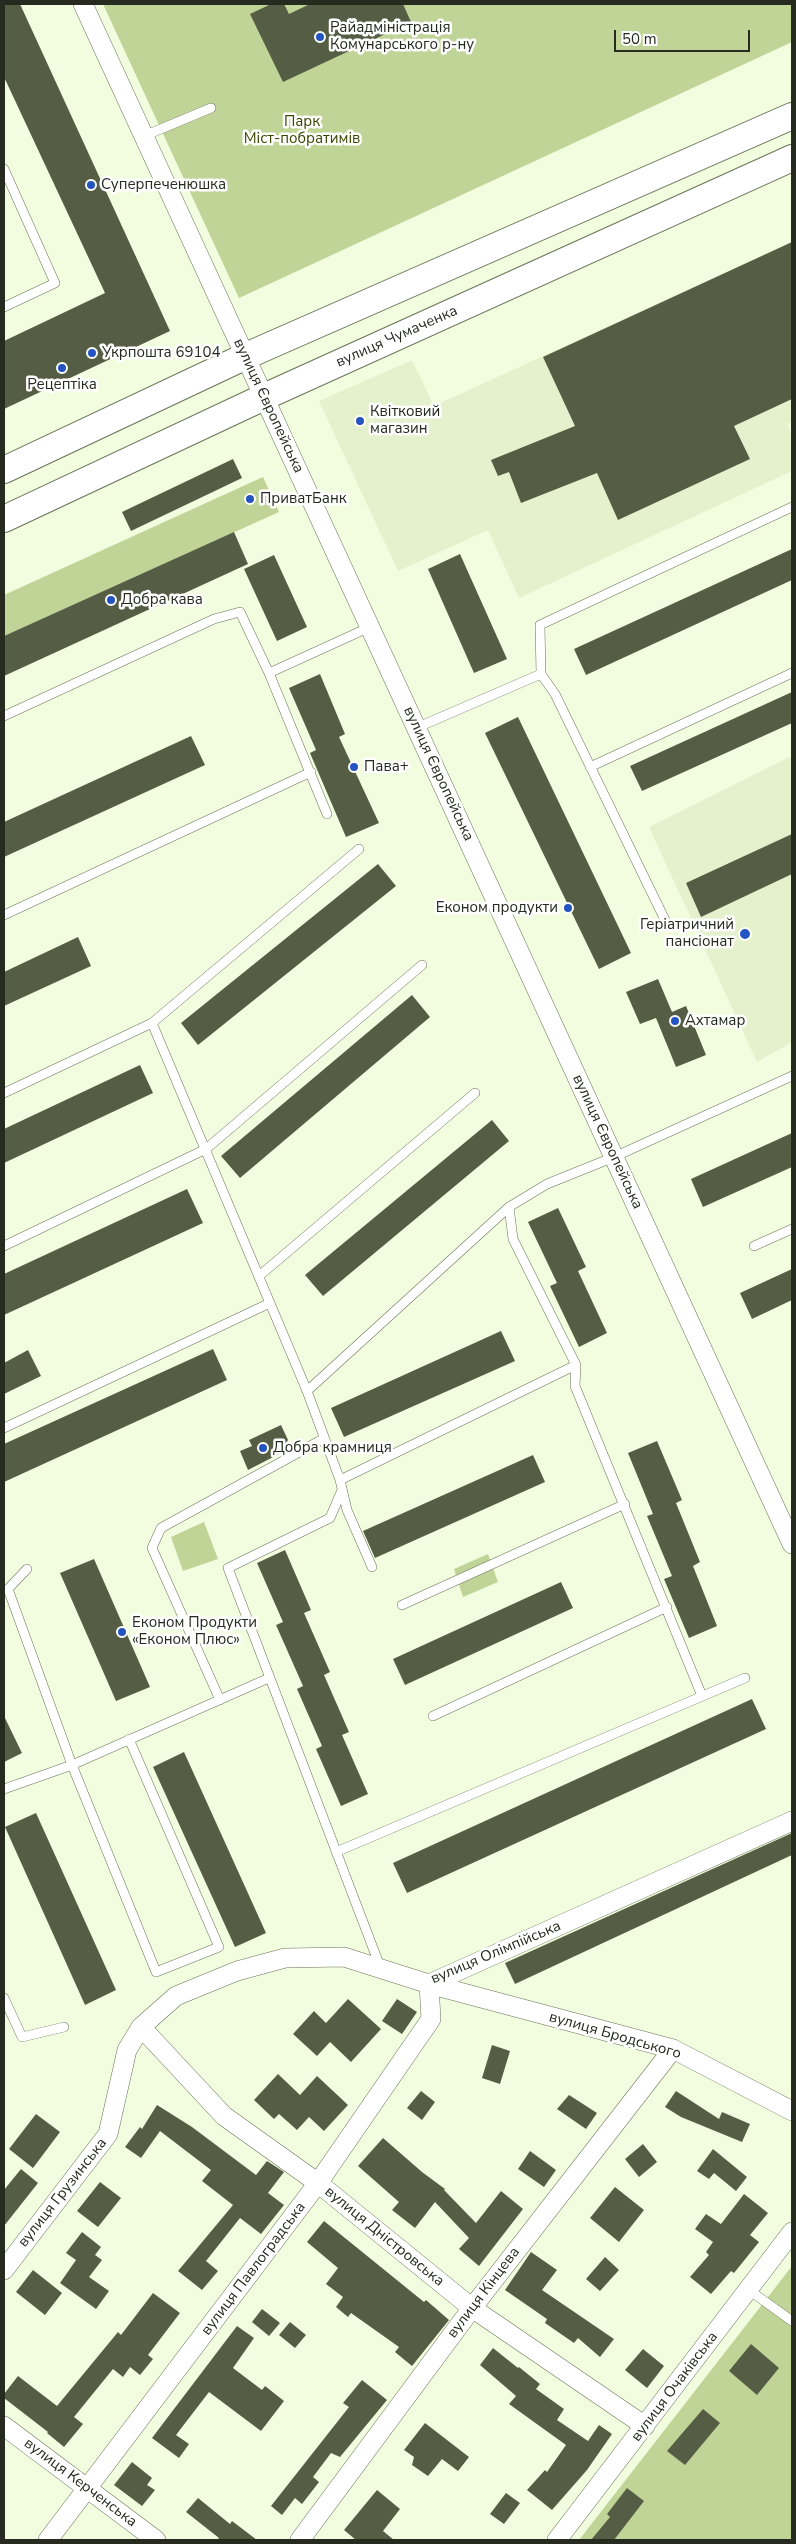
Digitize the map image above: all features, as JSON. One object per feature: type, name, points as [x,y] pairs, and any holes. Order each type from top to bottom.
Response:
[{"type":"street","name":"вулиця Європейська","points":[[83,4],[792,1544]]},
{"type":"street","points":[[4,470],[246,356],[792,116]]},
{"type":"street","name":"вулиця Чумаченка","points":[[4,519],[264,397],[792,158]]},
{"type":"street","name":"вулиця Олімпійська","points":[[140,2027],[176,1996],[237,1971],[285,1958],[344,1957],[429,1984],[792,1821]]},
{"type":"street","name":"вулиця Бродського","points":[[429,1984],[673,2049],[792,2111]]},
{"type":"street","name":"вулиця Павлоградська","points":[[48,2540],[90,2488],[318,2184],[431,2019],[429,1984]]},
{"type":"street","name":"вулиця Дністровська","points":[[140,2027],[224,2116],[318,2184],[472,2308],[645,2426]]},
{"type":"street","name":"вулиця Грузинська","points":[[4,2270],[108,2134],[127,2050],[140,2027]]},
{"type":"street","name":"вулиця Кінцева","points":[[300,2540],[472,2308],[673,2049]]},
{"type":"street","name":"вулиця Очаківська","points":[[557,2540],[792,2232]]},
{"type":"street","name":"вулиця Керченська","points":[[4,2426],[90,2488],[156,2540]]},
{"type":"lane","points":[[144,136],[211,108]]},
{"type":"lane","points":[[4,169],[55,283],[4,307]]},
{"type":"lane","points":[[665,920],[555,694],[541,674],[540,626],[792,507]]},
{"type":"lane","points":[[4,716],[214,619],[240,612],[269,673],[327,814]]},
{"type":"lane","points":[[269,673],[370,627]]},
{"type":"lane","points":[[590,767],[792,673]]},
{"type":"lane","points":[[416,728],[541,674]]},
{"type":"lane","points":[[4,915],[311,772]]},
{"type":"lane","points":[[4,1093],[152,1023],[359,849]]},
{"type":"lane","points":[[4,1246],[206,1149],[422,965]]},
{"type":"lane","points":[[152,1023],[307,1391],[323,1439],[340,1480],[347,1510],[372,1567]]},
{"type":"lane","points":[[307,1391],[509,1207],[547,1184],[614,1157],[792,1076]]},
{"type":"lane","points":[[259,1276],[475,1093]]},
{"type":"lane","points":[[509,1207],[516,1245],[576,1365],[575,1386],[625,1504],[702,1696]]},
{"type":"lane","points":[[754,1246],[792,1229]]},
{"type":"lane","points":[[4,1428],[270,1303]]},
{"type":"lane","points":[[340,1480],[576,1365]]},
{"type":"lane","points":[[220,1700],[152,1548],[161,1528],[323,1439]]},
{"type":"lane","points":[[342,1490],[330,1518],[228,1568],[381,1969]]},
{"type":"lane","points":[[402,1604],[625,1504]]},
{"type":"lane","points":[[27,1569],[8,1589],[72,1765],[156,1972],[219,1947],[129,1739]]},
{"type":"lane","points":[[434,1716],[667,1607]]},
{"type":"lane","points":[[4,1789],[72,1765],[269,1678]]},
{"type":"lane","points":[[336,1852],[745,1678]]},
{"type":"lane","points":[[4,1998],[22,2037],[64,2027]]},
{"type":"lane","points":[[749,2290],[792,2321]]},
{"type":"shaded area","points":[[792,242],[792,422],[787,424],[792,435],[792,471],[519,598],[488,530],[398,571],[319,401],[412,360],[434,406]]},
{"type":"shaded area","name":"Геріатричний пансіонат","points":[[792,756],[792,1042],[757,1062],[649,827]]},
{"type":"green space","name":"Парк Міст-побратимів","points":[[103,4],[792,4],[792,42],[239,298]]},
{"type":"green space","points":[[263,477],[279,512],[4,636],[4,595]]},
{"type":"green space","points":[[204,1522],[218,1559],[183,1571],[171,1537]]},
{"type":"green space","points":[[488,1554],[498,1582],[463,1597],[454,1569]]},
{"type":"green space","points":[[792,2266],[792,2540],[579,2540]]},
{"type":"building","points":[[4,4],[20,4],[170,331],[4,409],[4,341],[105,293],[4,77]]},
{"type":"building","name":"Райадміністрація Комунарського р-ну","points":[[271,4],[284,4],[289,14],[310,4],[403,4],[411,22],[283,82],[250,14]]},
{"type":"building","points":[[792,242],[792,399],[734,426],[750,459],[618,520],[597,473],[521,503],[509,472],[498,476],[491,460],[575,426],[543,357]]},
{"type":"building","points":[[233,459],[242,478],[131,531],[122,512]]},
{"type":"building","points":[[234,532],[248,564],[4,676],[4,636]]},
{"type":"building","points":[[792,549],[792,580],[586,675],[574,649]]},
{"type":"building","points":[[460,554],[507,659],[474,673],[428,569]]},
{"type":"building","points":[[274,555],[307,627],[277,641],[244,569]]},
{"type":"building","points":[[320,674],[345,734],[339,737],[379,823],[346,837],[310,753],[316,750],[289,688]]},
{"type":"building","points":[[792,692],[792,723],[642,791],[630,766]]},
{"type":"building","points":[[518,717],[631,953],[599,969],[485,733]]},
{"type":"building","points":[[191,736],[205,765],[4,857],[4,822]]},
{"type":"building","points":[[792,834],[792,874],[701,917],[686,883]]},
{"type":"building","points":[[378,864],[396,886],[198,1045],[181,1023]]},
{"type":"building","points":[[78,937],[91,966],[4,1006],[4,972]]},
{"type":"building","name":"Ахтамар","points":[[658,979],[672,1012],[686,1006],[706,1055],[676,1067],[656,1018],[640,1024],[626,992]]},
{"type":"building","points":[[412,995],[430,1017],[240,1178],[221,1156]]},
{"type":"building","points":[[140,1065],[153,1093],[4,1163],[4,1129]]},
{"type":"building","points":[[492,1120],[509,1141],[323,1296],[305,1275]]},
{"type":"building","points":[[792,1133],[792,1167],[703,1207],[691,1179]]},
{"type":"building","points":[[187,1189],[203,1223],[4,1315],[4,1274]]},
{"type":"building","points":[[558,1208],[586,1267],[578,1271],[607,1333],[579,1347],[550,1286],[557,1283],[528,1222]]},
{"type":"building","points":[[792,1269],[792,1300],[752,1319],[740,1293]]},
{"type":"building","points":[[501,1331],[515,1361],[344,1437],[331,1408]]},
{"type":"building","points":[[213,1349],[227,1380],[4,1482],[4,1444]]},
{"type":"building","points":[[28,1350],[41,1376],[4,1394],[4,1363]]},
{"type":"building","points":[[281,1425],[288,1440],[279,1454],[248,1470],[240,1451],[252,1446],[249,1440]]},
{"type":"building","points":[[657,1441],[682,1500],[676,1503],[700,1562],[693,1566],[717,1626],[689,1638],[664,1579],[672,1576],[647,1516],[653,1514],[628,1453]]},
{"type":"building","points":[[533,1455],[545,1482],[375,1558],[363,1531]]},
{"type":"building","points":[[285,1550],[311,1610],[304,1613],[330,1672],[324,1675],[349,1732],[342,1735],[368,1794],[341,1806],[316,1749],[322,1746],[297,1689],[303,1686],[276,1625],[283,1622],[257,1563]]},
{"type":"building","points":[[94,1559],[150,1687],[116,1701],[60,1573]]},
{"type":"building","points":[[561,1582],[573,1608],[405,1685],[393,1659]]},
{"type":"building","points":[[752,1699],[766,1729],[407,1893],[393,1863]]},
{"type":"building","points":[[4,1716],[22,1753],[4,1762]]},
{"type":"building","points":[[184,1752],[266,1933],[235,1947],[153,1767]]},
{"type":"building","points":[[36,1813],[116,1990],[85,2005],[5,1827]]},
{"type":"building","points":[[792,1833],[792,1855],[515,1984],[505,1963]]},
{"type":"building","points":[[348,1999],[381,2029],[351,2062],[330,2042],[317,2056],[293,2034],[314,2011],[326,2023]]},
{"type":"building","points":[[397,1999],[417,2012],[402,2034],[382,2021]]},
{"type":"building","points":[[492,2045],[510,2051],[500,2084],[482,2078]]},
{"type":"building","points":[[278,2074],[300,2095],[317,2076],[348,2105],[324,2131],[309,2117],[297,2130],[279,2114],[274,2119],[254,2100]]},
{"type":"building","points":[[421,2091],[435,2102],[422,2120],[407,2108]]},
{"type":"building","points":[[676,2091],[719,2119],[722,2112],[750,2124],[742,2142],[681,2117],[665,2107]]},
{"type":"building","points":[[569,2095],[597,2113],[586,2129],[557,2109]]},
{"type":"building","points":[[157,2105],[192,2127],[256,2175],[267,2161],[284,2172],[268,2193],[284,2205],[261,2234],[240,2218],[206,2261],[218,2271],[202,2290],[178,2271],[233,2205],[202,2181],[211,2170],[160,2131],[141,2158],[125,2147],[140,2127],[142,2129]]},
{"type":"building","points":[[36,2114],[60,2132],[33,2168],[9,2149]]},
{"type":"building","points":[[383,2138],[445,2189],[476,2223],[501,2191],[523,2209],[479,2266],[459,2249],[469,2238],[435,2202],[415,2228],[392,2210],[399,2202],[358,2166]]},
{"type":"building","points":[[643,2144],[657,2162],[639,2177],[625,2159]]},
{"type":"building","points":[[713,2149],[747,2177],[736,2191],[714,2173],[709,2179],[697,2171]]},
{"type":"building","points":[[530,2151],[556,2170],[544,2187],[518,2169]]},
{"type":"building","points":[[21,2169],[38,2183],[4,2226],[4,2190]]},
{"type":"building","points":[[100,2182],[121,2198],[98,2227],[77,2211]]},
{"type":"building","points":[[615,2187],[644,2210],[619,2242],[590,2218]]},
{"type":"building","points":[[744,2194],[768,2213],[750,2235],[759,2242],[734,2273],[731,2271],[711,2294],[690,2277],[709,2255],[706,2252],[713,2242],[695,2229],[706,2214],[721,2224]]},
{"type":"building","points":[[324,2221],[449,2320],[412,2366],[395,2352],[399,2347],[351,2313],[348,2317],[336,2307],[343,2297],[326,2284],[338,2268],[307,2242]]},
{"type":"building","points":[[82,2232],[101,2247],[95,2255],[102,2260],[89,2277],[109,2291],[96,2309],[60,2283],[76,2260],[66,2253]]},
{"type":"building","points":[[531,2252],[557,2270],[542,2290],[614,2339],[600,2357],[578,2338],[574,2343],[545,2323],[547,2319],[505,2290]]},
{"type":"building","points":[[605,2257],[619,2270],[600,2291],[586,2279]]},
{"type":"building","points":[[33,2270],[62,2293],[45,2315],[16,2292]]},
{"type":"building","points":[[153,2293],[180,2313],[148,2355],[153,2359],[140,2375],[130,2367],[123,2377],[113,2369],[74,2417],[83,2424],[64,2447],[4,2398],[4,2394],[18,2376],[57,2406],[118,2332],[121,2335]]},
{"type":"building","points":[[262,2309],[280,2323],[269,2336],[252,2322]]},
{"type":"building","points":[[290,2322],[306,2335],[295,2348],[279,2335]]},
{"type":"building","points":[[237,2326],[254,2338],[233,2368],[262,2390],[265,2386],[284,2401],[261,2431],[209,2392],[176,2435],[189,2444],[179,2458],[152,2438]]},
{"type":"building","points":[[751,2344],[779,2368],[757,2395],[729,2371]]},
{"type":"building","points":[[493,2348],[540,2384],[536,2389],[564,2409],[557,2420],[588,2441],[599,2425],[612,2434],[587,2470],[552,2510],[527,2490],[545,2470],[547,2472],[566,2445],[509,2404],[516,2396],[480,2365]]},
{"type":"building","points":[[643,2349],[664,2366],[647,2388],[625,2370]]},
{"type":"building","points":[[362,2380],[387,2400],[340,2457],[331,2453],[313,2477],[319,2482],[302,2504],[295,2498],[282,2515],[271,2506],[349,2407],[343,2403]]},
{"type":"building","points":[[703,2409],[720,2423],[685,2465],[667,2451]]},
{"type":"building","points":[[425,2423],[469,2457],[458,2471],[442,2459],[428,2476],[412,2465],[414,2457],[404,2450]]},
{"type":"building","points":[[132,2462],[152,2478],[147,2485],[155,2490],[142,2506],[114,2485]]},
{"type":"building","points":[[627,2488],[644,2501],[614,2540],[591,2540],[610,2517],[607,2514]]},
{"type":"building","points":[[377,2490],[400,2509],[383,2531],[394,2540],[356,2540],[344,2530]]},
{"type":"building","points":[[506,2493],[520,2503],[504,2524],[490,2514]]},
{"type":"building","points":[[198,2498],[230,2524],[232,2521],[257,2540],[217,2540],[219,2538],[186,2512]]},
{"type":"place","name":"Райадміністрація Комунарського р-ну","points":[[320,37]]},
{"type":"place","name":"Суперпеченюшка","points":[[91,185]]},
{"type":"place","name":"Укрпошта 69104","points":[[92,353]]},
{"type":"place","name":"Рецептіка","points":[[62,368]]},
{"type":"place","name":"Квітковий магазин","points":[[360,421]]},
{"type":"place","name":"ПриватБанк","points":[[250,499]]},
{"type":"place","name":"Добра кава","points":[[111,600]]},
{"type":"place","name":"Пава+","points":[[354,767]]},
{"type":"place","name":"Економ продукти","points":[[568,908]]},
{"type":"place","name":"Геріатричний пансіонат","points":[[745,934]]},
{"type":"place","name":"Ахтамар","points":[[675,1021]]},
{"type":"place","name":"Добра крамниця","points":[[263,1448]]},
{"type":"place","name":"Економ Продукти «Економ Плюс»","points":[[122,1632]]}]
